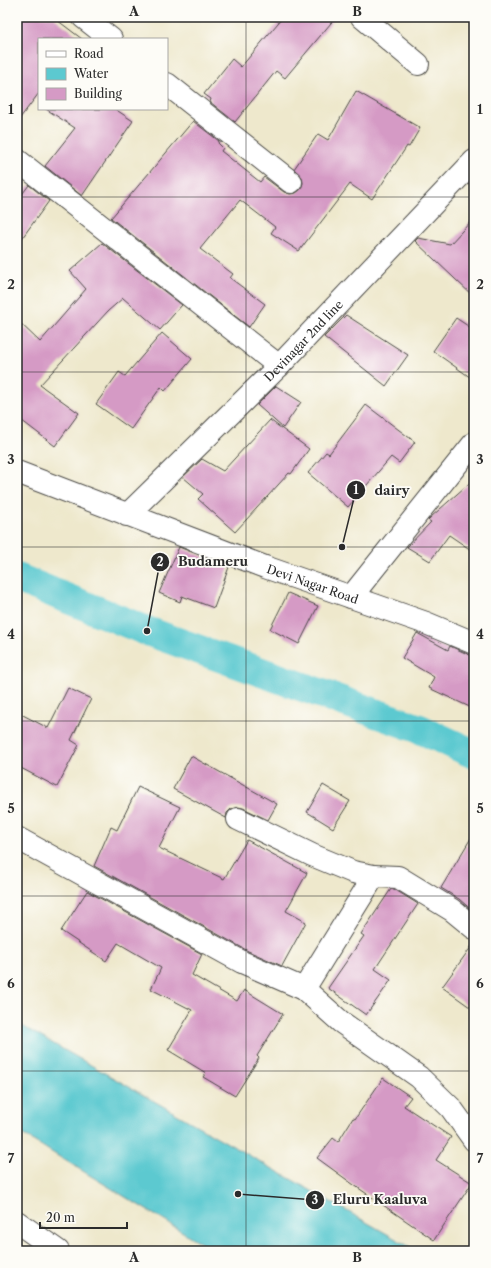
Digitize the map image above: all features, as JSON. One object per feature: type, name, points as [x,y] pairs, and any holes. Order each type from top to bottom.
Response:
[{"type":"street","points":[[83,17],[110,38]]},
{"type":"street","points":[[362,17],[418,64]]},
{"type":"street","points":[[168,85],[291,182]]},
{"type":"street","points":[[17,160],[279,366]]},
{"type":"street","name":"Devinagar 2nd line","points":[[127,515],[279,366],[474,161]]},
{"type":"street","points":[[351,597],[474,443]]},
{"type":"street","name":"Devi Nagar Road","points":[[17,472],[265,567],[426,623],[474,643]]},
{"type":"street","points":[[238,819],[312,855],[353,872],[374,876],[398,877],[452,910],[474,928]]},
{"type":"street","points":[[17,838],[242,962],[304,989],[341,1022],[419,1077],[450,1108],[474,1140]]},
{"type":"street","points":[[304,989],[374,876]]},
{"type":"street","points":[[17,1222],[58,1251]]},
{"type":"water","points":[[17,1023],[410,1247],[414,1251],[214,1251],[17,1131]]},
{"type":"building","points":[[17,17],[53,17],[81,38],[38,38],[38,94],[17,122]]},
{"type":"building","points":[[283,17],[336,17],[285,78],[276,71],[235,122],[210,102],[211,99],[204,94],[232,59],[241,67]]},
{"type":"building","points":[[356,91],[420,128],[409,147],[407,146],[372,199],[350,184],[299,251],[271,233],[275,227],[240,200],[200,249],[233,274],[230,278],[265,304],[249,327],[111,218],[193,121],[219,141],[218,143],[223,148],[221,151],[260,182],[264,177],[284,192],[290,194],[296,193],[301,189],[303,183],[302,177],[294,169],[318,134],[328,140]]},
{"type":"building","points":[[48,110],[116,110],[133,121],[82,196],[45,166],[75,128]]},
{"type":"building","points":[[29,185],[49,201],[17,245],[17,201]]},
{"type":"building","points":[[474,218],[474,297],[415,241],[418,238],[450,244]]},
{"type":"building","points":[[102,243],[182,305],[160,330],[123,298],[108,311],[40,385],[79,413],[55,446],[17,417],[17,320],[40,342],[86,289],[70,271]]},
{"type":"building","points":[[346,315],[408,355],[386,386],[324,337]]},
{"type":"building","points":[[456,318],[474,330],[474,380],[433,351]]},
{"type":"building","points":[[162,333],[192,359],[165,391],[161,387],[131,429],[96,404],[119,372],[125,376]]},
{"type":"building","points":[[276,386],[301,402],[283,428],[257,405]]},
{"type":"building","points":[[366,405],[415,442],[399,463],[391,457],[348,507],[308,473],[326,452],[329,454]]},
{"type":"building","points":[[270,420],[309,449],[291,474],[289,473],[235,532],[198,499],[203,494],[183,477],[202,459],[223,471]]},
{"type":"building","points":[[474,479],[474,552],[449,535],[430,561],[407,547],[431,522],[428,520]]},
{"type":"building","points":[[179,547],[229,567],[214,608],[182,596],[180,602],[159,593]]},
{"type":"building","points":[[288,593],[318,606],[299,644],[270,629]]},
{"type":"building","points":[[417,633],[448,650],[450,646],[474,657],[474,709],[429,688],[434,677],[402,658]]},
{"type":"building","points":[[68,688],[91,699],[71,740],[79,745],[57,787],[17,766],[17,712],[48,728]]},
{"type":"building","points":[[191,756],[277,804],[268,820],[238,807],[231,809],[227,813],[226,818],[173,789]]},
{"type":"building","points":[[323,785],[350,801],[333,828],[307,812]]},
{"type":"building","points":[[138,787],[180,807],[159,848],[224,879],[247,840],[307,873],[286,911],[306,922],[282,966],[248,951],[94,866],[111,827],[117,830]]},
{"type":"building","points":[[474,833],[474,912],[459,899],[441,888]]},
{"type":"building","points":[[391,889],[394,889],[418,904],[375,969],[391,980],[366,1015],[328,988],[364,936],[361,934]]},
{"type":"building","points":[[87,891],[202,954],[192,975],[237,1001],[244,990],[283,1014],[257,1056],[259,1058],[235,1096],[203,1077],[206,1073],[168,1050],[192,1010],[151,989],[161,968],[118,943],[106,961],[61,931]]},
{"type":"building","points":[[474,943],[474,1010],[442,987]]},
{"type":"building","points":[[383,1078],[411,1097],[404,1106],[451,1137],[436,1160],[472,1183],[434,1240],[317,1158],[333,1138],[338,1142],[353,1118],[355,1119]]},
{"type":"waterway","points":[[17,578],[147,631],[420,729],[474,754]]},
{"type":"place","name":"dairy","points":[[342,547]]},
{"type":"place","name":"Budameru","points":[[147,631]]},
{"type":"place","name":"Eluru Kaaluva","points":[[238,1194]]}]
